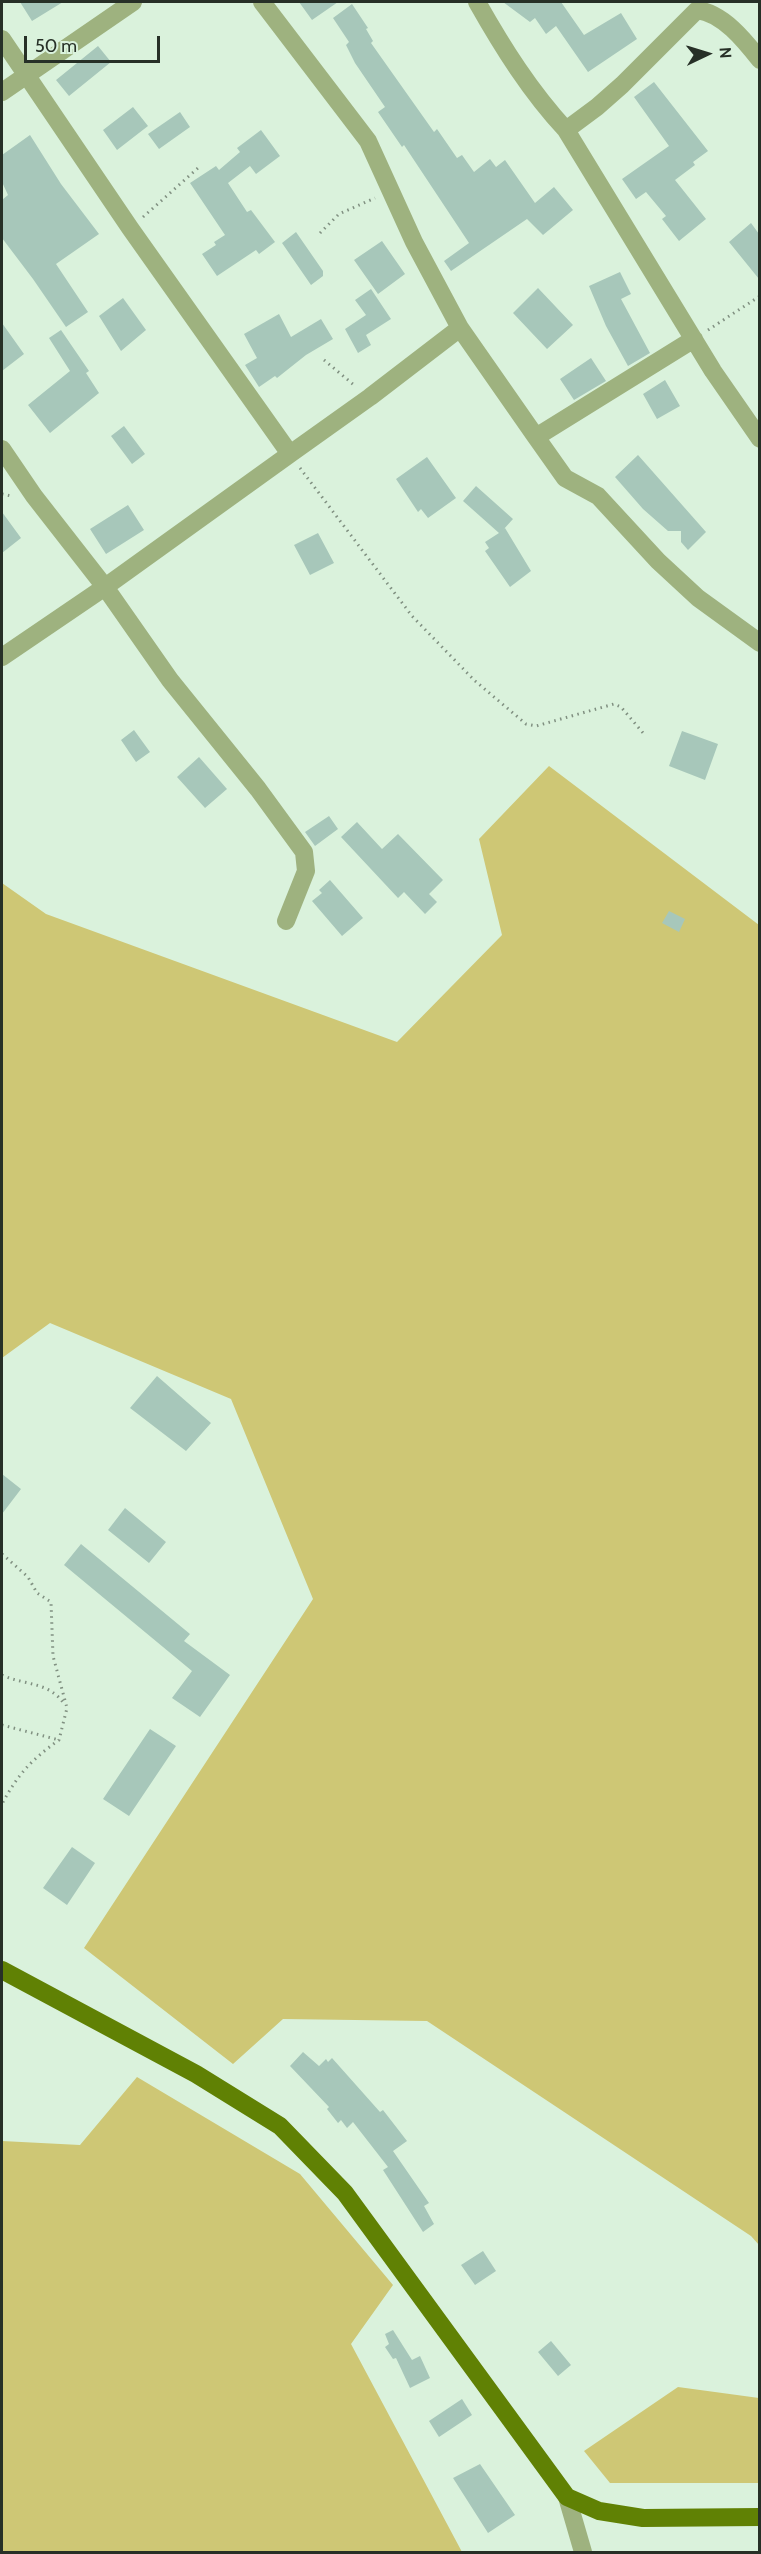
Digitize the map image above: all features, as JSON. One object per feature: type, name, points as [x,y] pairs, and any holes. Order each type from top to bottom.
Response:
[{"type":"main road","points":[[2,1970],[196,2074],[280,2126],[345,2193],[567,2497],[599,2511],[643,2518],[759,2517]]},
{"type":"street","points":[[2,92],[132,2]]},
{"type":"street","points":[[262,2],[368,141],[390,192],[459,328],[565,478],[598,496],[658,561],[698,598],[759,643]]},
{"type":"street","points":[[477,2],[522,77],[536,97],[566,130],[713,371],[759,439]]},
{"type":"street","points":[[566,130],[622,85],[697,10],[723,21],[734,30],[759,60]]},
{"type":"street","points":[[2,39],[130,228],[290,454]]},
{"type":"street","points":[[2,657],[105,587],[370,397],[459,328]]},
{"type":"street","points":[[536,437],[694,339]]},
{"type":"street","points":[[2,449],[34,496],[105,587],[170,680],[258,789],[304,852],[306,871],[286,921]]},
{"type":"street","points":[[567,2497],[583,2553]]},
{"type":"path","points":[[130,228],[199,167]]},
{"type":"path","points":[[320,233],[339,214],[390,192]]},
{"type":"path","points":[[694,339],[759,296]]},
{"type":"path","points":[[324,360],[370,397]]},
{"type":"path","points":[[290,454],[412,616],[474,680],[526,724],[536,726],[614,704],[621,707],[644,734]]},
{"type":"path","points":[[2,1554],[28,1577],[37,1593],[51,1602],[53,1656],[67,1708],[59,1740],[35,1757],[16,1777],[2,1804]]},
{"type":"path","points":[[2,1676],[50,1689],[58,1694],[67,1708]]},
{"type":"path","points":[[3,1724],[59,1740]]},
{"type":"shaded area","points":[[549,766],[759,925],[759,2245],[751,2236],[427,2021],[283,2019],[233,2064],[84,1948],[313,1599],[231,1399],[50,1323],[2,1358],[2,883],[46,914],[397,1042],[502,935],[479,839]]},
{"type":"shaded area","points":[[137,2077],[300,2174],[393,2285],[351,2344],[462,2552],[2,2552],[2,2141],[80,2145]]},
{"type":"shaded area","points":[[678,2387],[759,2398],[759,2483],[610,2483],[584,2451]]},
{"type":"building","points":[[20,2],[63,2],[32,21]]},
{"type":"building","points":[[299,2],[338,2],[312,20]]},
{"type":"building","points":[[503,2],[561,2],[584,35],[621,13],[637,39],[588,72],[556,26],[546,34],[535,18],[530,22]]},
{"type":"building","points":[[352,4],[368,28],[366,29],[373,41],[371,43],[434,132],[437,129],[457,158],[462,155],[474,172],[490,159],[496,167],[505,160],[535,203],[554,187],[573,210],[543,235],[527,219],[451,271],[444,261],[469,243],[404,145],[402,147],[378,112],[385,107],[355,63],[346,45],[349,42],[333,18]]},
{"type":"building","points":[[98,46],[111,62],[69,96],[56,80]]},
{"type":"building","points":[[654,82],[708,151],[693,162],[695,165],[675,180],[706,219],[679,241],[662,219],[666,216],[646,192],[636,199],[622,179],[669,146],[634,97]]},
{"type":"building","points":[[133,107],[148,126],[117,150],[103,130]]},
{"type":"building","points":[[180,112],[190,127],[159,149],[148,134]]},
{"type":"building","points":[[261,130],[280,156],[256,174],[250,166],[228,183],[247,212],[251,210],[275,242],[259,254],[256,250],[217,276],[202,254],[216,245],[214,242],[225,235],[190,183],[216,166],[219,170],[240,152],[237,148]]},
{"type":"building","points":[[30,135],[61,184],[99,234],[56,264],[88,312],[66,327],[2,238],[2,200],[8,195],[2,182],[2,155]]},
{"type":"building","points":[[751,223],[759,234],[759,279],[729,242]]},
{"type":"building","points":[[296,232],[323,271],[323,276],[311,285],[282,243]]},
{"type":"building","points":[[382,241],[405,274],[378,294],[354,260]]},
{"type":"building","points":[[620,272],[631,294],[621,299],[650,353],[628,366],[606,326],[589,286]]},
{"type":"building","points":[[538,288],[573,325],[547,349],[513,313]]},
{"type":"building","points":[[371,289],[391,319],[366,335],[371,345],[358,353],[345,329],[366,315],[355,300]]},
{"type":"building","points":[[123,298],[146,330],[121,351],[99,316]]},
{"type":"building","points":[[279,314],[291,337],[321,319],[333,339],[306,355],[277,378],[275,376],[259,387],[245,365],[257,358],[244,334]]},
{"type":"building","points":[[2,323],[24,354],[2,371]]},
{"type":"building","points":[[61,330],[89,371],[86,373],[99,393],[50,433],[28,405],[70,371],[49,338]]},
{"type":"building","points":[[591,358],[606,381],[574,400],[560,379]]},
{"type":"building","points":[[665,380],[680,406],[657,419],[643,394]]},
{"type":"building","points":[[124,426],[145,454],[132,464],[111,436]]},
{"type":"building","points":[[638,455],[706,532],[688,550],[681,542],[681,531],[668,531],[643,509],[615,477]]},
{"type":"building","points":[[427,457],[456,498],[428,518],[421,509],[418,512],[396,479]]},
{"type":"building","points":[[476,486],[513,519],[503,530],[505,528],[531,571],[510,587],[485,551],[489,548],[485,542],[499,533],[463,501]]},
{"type":"building","points":[[128,505],[144,530],[106,554],[90,529]]},
{"type":"building","points":[[2,512],[21,538],[2,553]]},
{"type":"building","points":[[318,533],[334,563],[310,575],[294,545]]},
{"type":"building","points":[[134,730],[150,752],[136,762],[121,740]]},
{"type":"building","points":[[682,731],[718,744],[705,780],[669,766]]},
{"type":"building","points":[[199,757],[227,789],[205,808],[177,777]]},
{"type":"building","points":[[329,816],[338,829],[315,846],[305,832]]},
{"type":"building","points":[[357,822],[382,849],[398,834],[443,880],[429,894],[437,902],[425,914],[404,892],[398,898],[341,837]]},
{"type":"building","points":[[330,880],[363,918],[342,936],[312,901],[322,893],[319,890]]},
{"type":"building","points":[[669,911],[685,919],[679,932],[662,923]]},
{"type":"building","points":[[157,1376],[211,1423],[186,1451],[130,1408]]},
{"type":"building","points":[[2,1474],[21,1489],[2,1514]]},
{"type":"building","points":[[125,1508],[166,1542],[149,1563],[108,1530]]},
{"type":"building","points":[[81,1544],[190,1634],[184,1641],[230,1675],[200,1717],[172,1698],[192,1671],[64,1565]]},
{"type":"building","points":[[150,1729],[176,1746],[129,1816],[103,1799]]},
{"type":"building","points":[[72,1847],[95,1863],[67,1905],[43,1888]]},
{"type":"building","points":[[303,2052],[319,2066],[326,2059],[328,2062],[332,2058],[380,2112],[383,2110],[407,2141],[393,2151],[429,2203],[424,2206],[434,2224],[423,2232],[383,2170],[388,2167],[353,2122],[347,2128],[341,2120],[338,2123],[327,2109],[329,2107],[290,2066]]},
{"type":"building","points":[[483,2251],[496,2271],[475,2285],[461,2265]]},
{"type":"building","points":[[393,2330],[412,2360],[420,2356],[430,2378],[410,2388],[396,2358],[393,2359],[385,2347],[389,2344],[385,2334]]},
{"type":"building","points":[[551,2341],[571,2365],[558,2376],[538,2352]]},
{"type":"building","points":[[462,2399],[472,2415],[439,2437],[429,2421]]},
{"type":"building","points":[[480,2464],[515,2515],[488,2533],[453,2478]]}]
